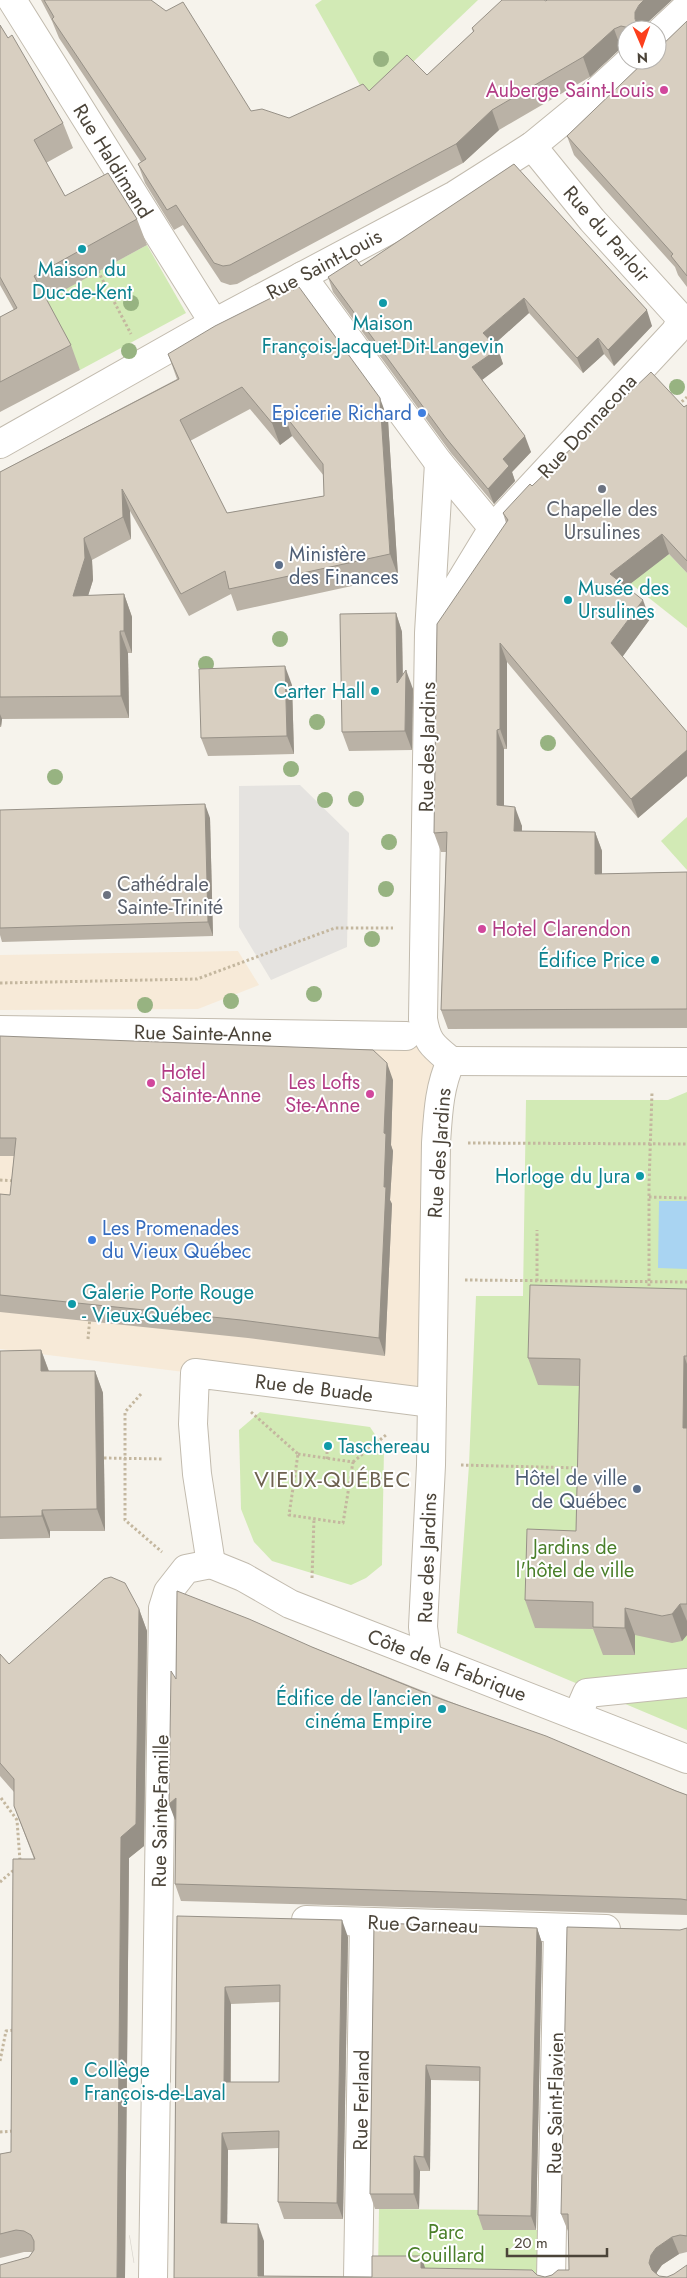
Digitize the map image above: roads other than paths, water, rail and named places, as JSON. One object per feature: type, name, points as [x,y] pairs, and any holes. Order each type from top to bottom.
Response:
[{"type":"street","name":"Rue Haldimand","points":[[12,0],[214,323]]},
{"type":"street","points":[[667,26],[687,7]]},
{"type":"street","name":"Rue Saint-Louis","points":[[0,444],[214,323],[455,195],[532,146],[582,105],[620,70]]},
{"type":"street","name":"Rue du Parloir","points":[[532,146],[592,220],[678,315],[680,323]]},
{"type":"street","points":[[302,276],[439,463],[493,528],[429,633]]},
{"type":"street","name":"Rue Donnacona","points":[[493,528],[675,332],[680,323]]},
{"type":"street","name":"Rue des Jardins","points":[[427,1656],[423,1627],[431,1464],[436,1143],[440,1097],[445,1074],[452,1061],[437,1049],[426,1036],[423,1018],[429,633],[439,463]]},
{"type":"street","name":"Rue Sainte-Anne","points":[[0,1030],[406,1036]]},
{"type":"street","points":[[452,1061],[687,1062]]},
{"type":"street","name":"Rue de Buade","points":[[211,1564],[193,1424],[196,1373],[432,1403]]},
{"type":"street","name":"Côte de la Fabrique","points":[[211,1564],[243,1577],[290,1604],[687,1759]]},
{"type":"street","name":"Rue Sainte-Famille","points":[[153,2278],[142,2247],[160,1916],[163,1608],[168,1592],[186,1569],[211,1564]]},
{"type":"street","points":[[578,1716],[587,1692],[687,1684]]},
{"type":"street","points":[[160,1916],[186,1916]]},
{"type":"street","name":"Rue Garneau","points":[[285,1920],[628,1930]]},
{"type":"street","name":"Rue Ferland","points":[[358,2278],[364,1922]]},
{"type":"street","name":"Rue Saint-Flavien","points":[[551,2278],[558,1928]]},
{"type":"water","points":[[659,1201],[687,1201],[687,1269],[658,1268]]},
{"type":"tunnel","points":[[90,2256],[132,2249]]},
{"type":"place","name":"Auberge Saint-Louis","points":[[664,90]]},
{"type":"place","name":"Maison du Duc-de-Kent","points":[[82,249]]},
{"type":"place","name":"Maison François-Jacquet-Dit-Langevin","points":[[383,303]]},
{"type":"place","name":"Epicerie Richard","points":[[422,413]]},
{"type":"place","name":"Chapelle des Ursulines","points":[[602,489]]},
{"type":"place","name":"Ministère des Finances","points":[[279,565]]},
{"type":"place","name":"Musée des Ursulines","points":[[568,600]]},
{"type":"place","name":"Carter Hall","points":[[375,691]]},
{"type":"place","name":"Cathédrale Sainte-Trinité","points":[[107,895]]},
{"type":"place","name":"Hotel Clarendon","points":[[482,929]]},
{"type":"place","name":"Édifice Price","points":[[655,960]]},
{"type":"place","name":"Hotel Sainte-Anne","points":[[151,1083]]},
{"type":"place","name":"Les Lofts Ste-Anne","points":[[370,1094]]},
{"type":"place","name":"Horloge du Jura","points":[[640,1176]]},
{"type":"place","name":"Les Promenades du Vieux Québec","points":[[92,1240]]},
{"type":"place","name":"Galerie Porte Rouge - Vieux-Québec","points":[[72,1304]]},
{"type":"place","name":"Taschereau","points":[[328,1446]]},
{"type":"place","name":"Hôtel de ville de Québec","points":[[637,1489]]},
{"type":"place","name":"Édifice de l'ancien cinéma Empire","points":[[442,1709]]},
{"type":"place","name":"Collège François-de-Laval","points":[[74,2081]]},
{"type":"district","name":"VIEUX-QUÉBEC","points":[[333,1479]]},
{"type":"park label","name":"Jardins de l'hôtel de ville","points":[[575,1558]]},
{"type":"park label","name":"Parc Couillard","points":[[446,2244]]}]
